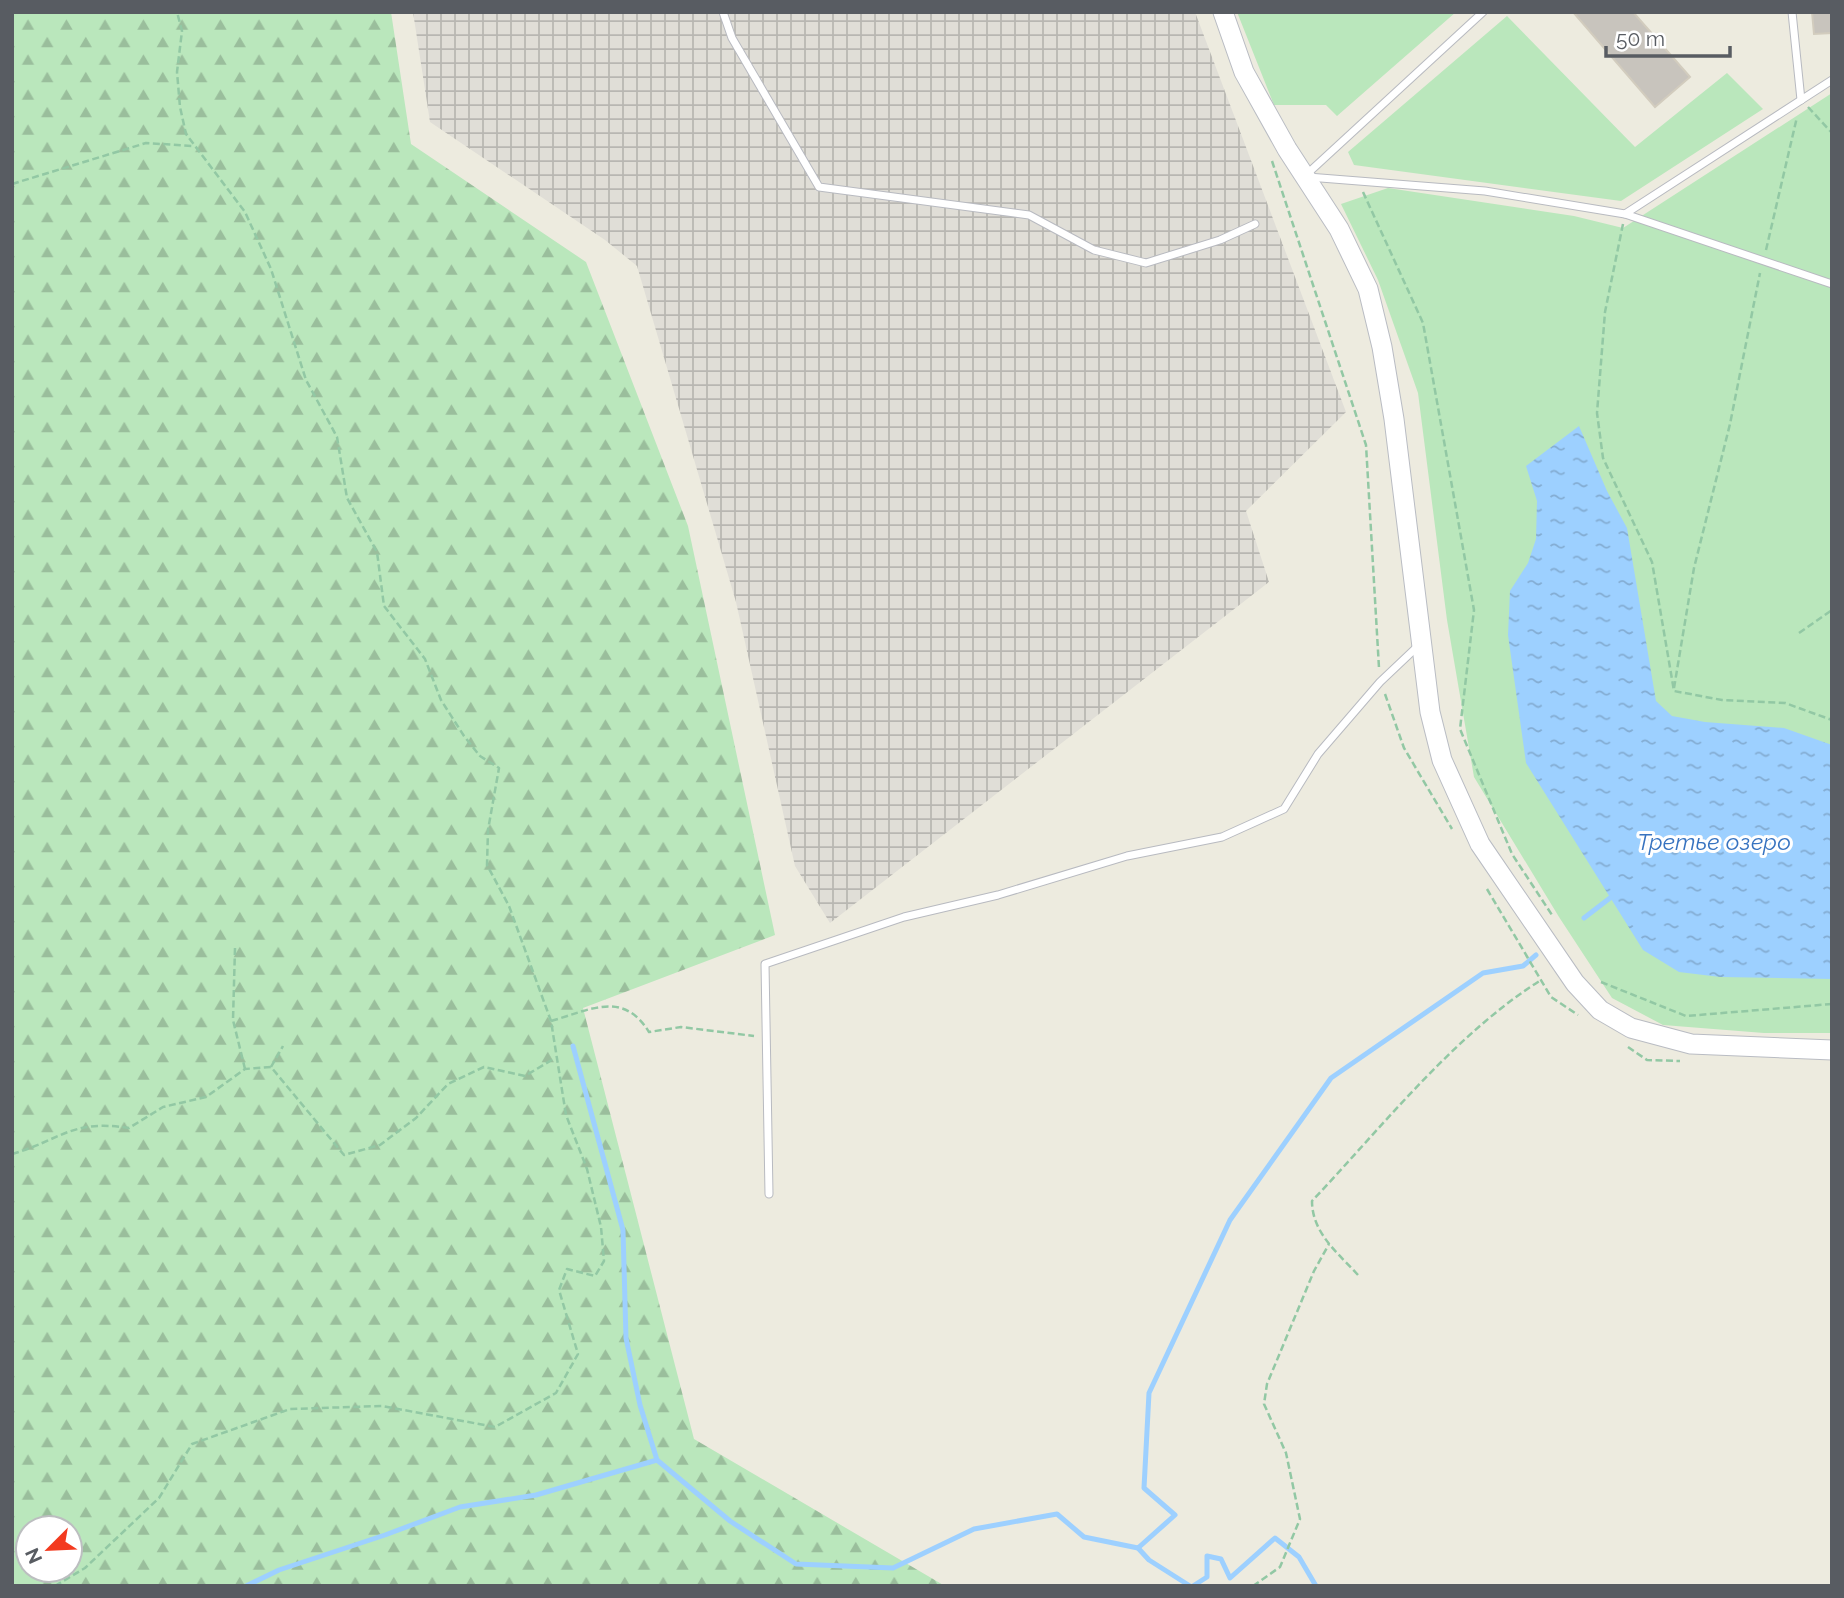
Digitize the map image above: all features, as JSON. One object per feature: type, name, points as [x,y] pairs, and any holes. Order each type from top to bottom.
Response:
[{"type":"street","points":[[1223,12],[1244,72],[1304,177],[1339,229],[1371,300],[1394,419],[1430,712],[1442,760],[1480,844],[1561,962],[1600,1010],[1631,1028],[1691,1044],[1832,1051]]},
{"type":"lane","points":[[723,12],[732,38],[819,187],[1029,215],[1094,250],[1146,264],[1220,240],[1255,224]]},
{"type":"lane","points":[[1304,177],[1483,12]]},
{"type":"lane","points":[[1792,12],[1801,100]]},
{"type":"lane","points":[[1625,214],[1832,80]]},
{"type":"lane","points":[[1304,177],[1485,191],[1625,214],[1832,284]]},
{"type":"lane","points":[[769,1194],[765,964],[904,917],[998,895],[1127,856],[1222,837],[1284,809],[1318,754],[1380,682],[1421,643]]},
{"type":"path","points":[[55,1586],[85,1568],[159,1499],[192,1444],[290,1409],[383,1406],[495,1427],[556,1394],[578,1354],[559,1290],[567,1269],[595,1276],[604,1261],[601,1227],[587,1169],[565,1115],[551,1021],[509,906],[487,865],[488,830],[499,768],[480,755],[464,736],[441,700],[425,659],[384,606],[377,552],[347,498],[337,438],[306,380],[271,269],[245,212],[193,146],[180,107],[177,72],[182,31],[177,12]]},
{"type":"path","points":[[1801,100],[1832,133]]},
{"type":"path","points":[[1674,691],[1694,568],[1730,424],[1751,309],[1801,100]]},
{"type":"path","points":[[12,184],[146,143],[193,146]]},
{"type":"path","points":[[1268,151],[1366,445]]},
{"type":"path","points":[[1357,179],[1423,323],[1474,610],[1460,729],[1512,854],[1557,922]]},
{"type":"path","points":[[1625,214],[1605,312],[1597,413],[1603,458],[1652,562],[1674,691]]},
{"type":"path","points":[[1798,633],[1832,610]]},
{"type":"path","points":[[1674,691],[1722,701],[1785,703],[1832,720]]},
{"type":"path","points":[[1520,945],[1537,974]]},
{"type":"path","points":[[235,948],[233,1020],[245,1069]]},
{"type":"path","points":[[1358,1275],[1329,1244],[1312,1216],[1312,1201],[1470,1035],[1507,1001],[1541,980]]},
{"type":"path","points":[[1594,980],[1686,1016],[1832,1004]]},
{"type":"path","points":[[551,1021],[616,1006],[638,1014],[649,1032],[681,1027],[766,1038]]},
{"type":"path","points":[[271,1068],[283,1046]]},
{"type":"path","points":[[271,1068],[344,1156],[380,1145],[416,1118],[448,1084],[484,1067],[524,1076],[555,1058]]},
{"type":"path","points":[[12,1154],[64,1131],[103,1124],[129,1128],[163,1107],[206,1097],[245,1069],[271,1068]]},
{"type":"path","points":[[1253,1586],[1280,1567],[1300,1518],[1286,1453],[1264,1404],[1267,1384],[1314,1271],[1329,1244]]},
{"type":"shaded area","points":[[413,12],[1195,12],[1346,412],[1246,511],[1269,582],[830,923],[795,866],[736,602],[637,266],[605,240],[430,122]]},
{"type":"green space","points":[[12,12],[391,12],[411,144],[586,262],[688,526],[775,935],[583,1008],[694,1439],[945,1586],[12,1586]]},
{"type":"green space","points":[[1237,12],[1456,12],[1337,116],[1326,105],[1274,105]]},
{"type":"green space","points":[[1507,16],[1635,147],[1727,73],[1763,109],[1621,201],[1354,165],[1348,152]]},
{"type":"green space","points":[[1832,93],[1832,1033],[1764,1033],[1663,1025],[1612,998],[1474,777],[1447,620],[1418,393],[1378,280],[1341,204],[1388,188],[1574,216],[1623,228]]},
{"type":"water","name":"Третье озеро","points":[[1579,426],[1607,491],[1627,528],[1656,701],[1672,716],[1705,722],[1784,728],[1832,745],[1832,979],[1720,977],[1679,972],[1643,950],[1526,763],[1508,635],[1510,591],[1528,563],[1536,539],[1537,501],[1526,466]]},
{"type":"building","points":[[1573,12],[1633,12],[1690,77],[1655,107]]},
{"type":"building","points":[[1812,12],[1832,12],[1832,33],[1814,34]]},
{"type":"waterway","points":[[1584,918],[1610,898]]},
{"type":"waterway","points":[[246,1586],[279,1570],[460,1507],[536,1495],[657,1460],[730,1521],[796,1564],[893,1568],[974,1529],[1057,1514],[1084,1537],[1138,1548],[1175,1515],[1144,1488],[1149,1393],[1230,1220],[1331,1078],[1483,973],[1523,966],[1536,955]]},
{"type":"waterway","points":[[573,1046],[623,1230],[626,1338],[640,1405],[657,1460]]},
{"type":"waterway","points":[[1193,1586],[1207,1577],[1207,1556],[1221,1559],[1230,1578],[1275,1538],[1299,1557],[1316,1586]]},
{"type":"waterway","points":[[1138,1548],[1149,1560],[1190,1586]]}]
